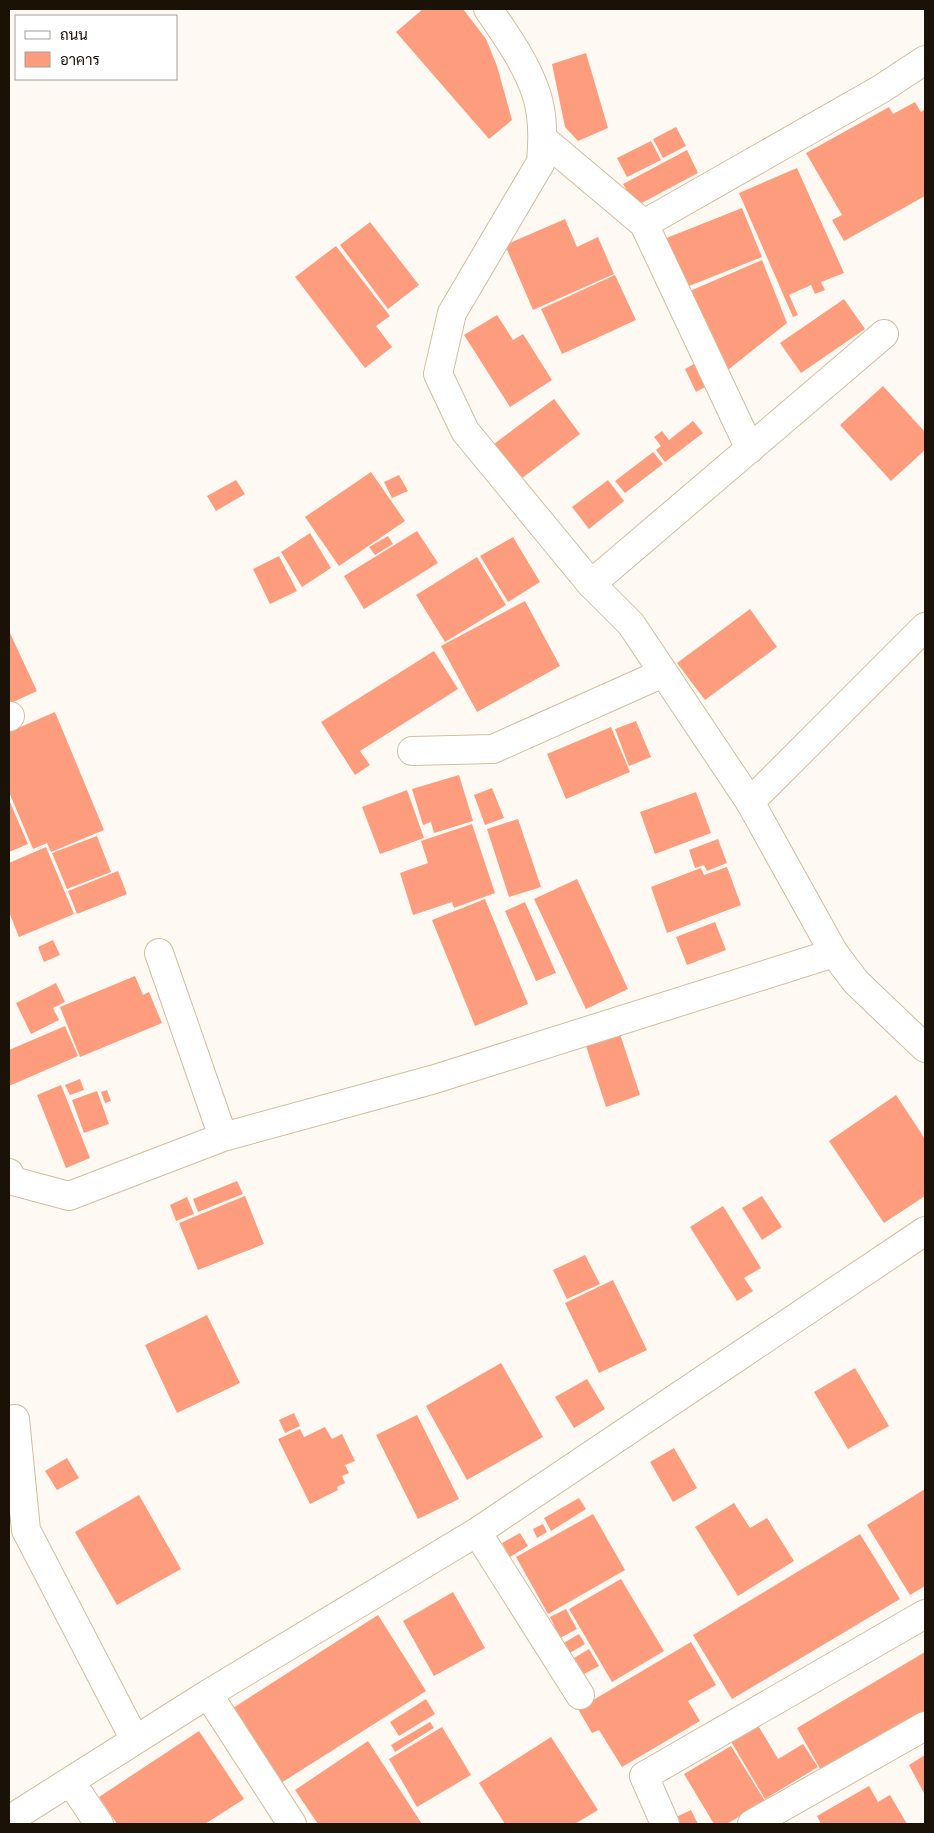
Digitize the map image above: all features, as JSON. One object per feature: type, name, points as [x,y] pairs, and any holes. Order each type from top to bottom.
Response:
[{"type":"street","points":[[488,9],[514,48],[536,94],[543,139],[541,162],[452,314],[438,374],[465,431],[591,584],[631,624],[750,802],[834,953],[856,982],[925,1048]]},
{"type":"street","points":[[644,224],[881,90],[925,60]]},
{"type":"street","points":[[543,139],[644,224],[750,449]]},
{"type":"street","points":[[591,584],[884,334]]},
{"type":"street","points":[[750,802],[925,627]]},
{"type":"street","points":[[412,751],[493,749],[663,673]]},
{"type":"street","points":[[159,953],[222,1137]]},
{"type":"street","points":[[9,1173],[13,1181],[68,1196],[222,1137],[435,1079],[834,953]]},
{"type":"street","points":[[9,1820],[208,1694],[477,1532],[925,1231]]},
{"type":"street","points":[[15,1419],[26,1530],[135,1740]]},
{"type":"street","points":[[477,1532],[580,1695]]},
{"type":"street","points":[[665,1824],[644,1776],[925,1614]]},
{"type":"street","points":[[208,1694],[292,1824]]},
{"type":"street","points":[[752,1824],[925,1726]]},
{"type":"street","points":[[70,1782],[99,1824]]},
{"type":"building","points":[[423,9],[463,9],[486,39],[497,66],[512,120],[489,139],[396,32]]},
{"type":"building","points":[[586,53],[608,128],[578,141],[565,127],[552,64]]},
{"type":"building","points":[[915,102],[921,112],[925,109],[925,196],[844,241],[832,220],[842,215],[806,153],[889,107],[893,114]]},
{"type":"building","points":[[676,127],[686,146],[663,158],[653,139]]},
{"type":"building","points":[[651,141],[661,160],[627,177],[617,158]]},
{"type":"building","points":[[687,150],[698,173],[636,206],[623,184]]},
{"type":"building","points":[[797,168],[844,273],[821,282],[825,290],[815,294],[811,285],[789,295],[798,315],[793,317],[739,193]]},
{"type":"building","points":[[742,208],[762,257],[684,288],[664,239]]},
{"type":"building","points":[[565,219],[577,247],[598,237],[614,274],[533,310],[505,245]]},
{"type":"building","points":[[370,222],[419,285],[388,309],[340,245]]},
{"type":"building","points":[[336,246],[390,316],[376,326],[392,347],[365,368],[295,277]]},
{"type":"building","points":[[762,260],[787,323],[719,377],[683,294]]},
{"type":"building","points":[[615,275],[636,320],[562,354],[541,309]]},
{"type":"building","points":[[844,299],[865,329],[801,373],[780,343]]},
{"type":"building","points":[[497,315],[513,340],[523,334],[552,380],[510,407],[464,335]]},
{"type":"building","points":[[705,358],[716,381],[696,392],[685,369]]},
{"type":"building","points":[[883,386],[925,432],[925,450],[891,481],[840,425]]},
{"type":"building","points":[[554,399],[580,434],[517,482],[490,447]]},
{"type":"building","points":[[693,421],[703,433],[665,462],[656,450],[661,446],[654,437],[662,431],[669,440]]},
{"type":"building","points":[[653,452],[663,464],[625,493],[615,481]]},
{"type":"building","points":[[371,472],[405,521],[339,566],[305,517]]},
{"type":"building","points":[[399,475],[408,491],[392,498],[384,482]]},
{"type":"building","points":[[236,480],[245,494],[216,511],[207,496]]},
{"type":"building","points":[[608,480],[624,501],[589,529],[572,507]]},
{"type":"building","points":[[417,531],[438,563],[364,609],[344,576]]},
{"type":"building","points":[[310,533],[331,568],[302,587],[281,552]]},
{"type":"building","points":[[388,536],[393,544],[375,555],[369,547]]},
{"type":"building","points":[[513,537],[540,582],[508,602],[480,556]]},
{"type":"building","points":[[279,556],[297,591],[270,604],[253,569]]},
{"type":"building","points":[[477,557],[506,605],[445,642],[416,595]]},
{"type":"building","points":[[525,601],[560,666],[477,712],[441,646]]},
{"type":"building","points":[[750,609],[777,647],[705,700],[677,663]]},
{"type":"building","points":[[9,631],[37,691],[9,704]]},
{"type":"building","points":[[434,651],[458,689],[360,751],[370,765],[355,775],[321,722]]},
{"type":"building","points":[[55,712],[104,830],[51,852],[47,843],[33,849],[9,792],[9,732]]},
{"type":"building","points":[[636,721],[651,757],[629,766],[615,729]]},
{"type":"building","points":[[611,727],[630,772],[566,799],[547,754]]},
{"type":"building","points":[[459,775],[473,821],[434,833],[431,822],[423,825],[412,789]]},
{"type":"building","points":[[492,788],[504,818],[485,825],[474,795]]},
{"type":"building","points":[[407,790],[424,838],[380,854],[362,807]]},
{"type":"building","points":[[696,792],[711,833],[655,854],[640,812]]},
{"type":"building","points":[[9,800],[28,844],[9,852]]},
{"type":"building","points":[[518,819],[541,887],[509,897],[487,829]]},
{"type":"building","points":[[472,824],[495,893],[454,908],[452,902],[413,915],[400,873],[428,863],[421,841]]},
{"type":"building","points":[[97,836],[111,872],[67,889],[52,853]]},
{"type":"building","points":[[718,839],[727,863],[707,871],[704,865],[695,868],[689,850]]},
{"type":"building","points":[[46,847],[74,914],[19,937],[9,912],[9,863]]},
{"type":"building","points":[[727,867],[741,905],[667,933],[651,887],[701,868],[704,875]]},
{"type":"building","points":[[118,871],[127,894],[77,914],[68,891]]},
{"type":"building","points":[[577,879],[628,989],[586,1009],[534,899]]},
{"type":"building","points":[[485,899],[528,1004],[475,1026],[432,920]]},
{"type":"building","points":[[525,902],[556,973],[536,981],[505,911]]},
{"type":"building","points":[[715,922],[726,950],[687,965],[676,937]]},
{"type":"building","points":[[53,940],[60,955],[44,962],[38,947]]},
{"type":"building","points":[[135,976],[143,995],[149,992],[162,1023],[80,1057],[60,1007]]},
{"type":"building","points":[[56,983],[65,1002],[53,1008],[59,1020],[31,1034],[16,1003]]},
{"type":"building","points":[[65,1026],[78,1056],[9,1086],[9,1050]]},
{"type":"building","points":[[620,1034],[640,1095],[606,1107],[586,1046]]},
{"type":"building","points":[[80,1079],[84,1090],[70,1095],[65,1085]]},
{"type":"building","points":[[61,1085],[90,1158],[66,1168],[37,1095]]},
{"type":"building","points":[[107,1090],[111,1101],[105,1103],[101,1092]]},
{"type":"building","points":[[97,1091],[109,1124],[84,1133],[72,1100]]},
{"type":"building","points":[[896,1095],[925,1139],[925,1196],[884,1223],[829,1141]]},
{"type":"building","points":[[237,1181],[243,1194],[198,1212],[193,1199]]},
{"type":"building","points":[[245,1196],[264,1244],[198,1270],[179,1223]]},
{"type":"building","points":[[762,1196],[782,1227],[762,1240],[742,1208]]},
{"type":"building","points":[[187,1197],[194,1214],[176,1221],[170,1205]]},
{"type":"building","points":[[723,1206],[761,1268],[744,1278],[753,1291],[737,1301],[690,1227]]},
{"type":"building","points":[[585,1255],[600,1284],[567,1299],[553,1270]]},
{"type":"building","points":[[613,1280],[647,1350],[599,1373],[565,1303]]},
{"type":"building","points":[[207,1315],[240,1383],[177,1413],[145,1345]]},
{"type":"building","points":[[501,1363],[543,1437],[467,1480],[426,1406]]},
{"type":"building","points":[[855,1368],[889,1426],[848,1449],[814,1392]]},
{"type":"building","points":[[587,1379],[605,1409],[574,1428],[555,1397]]},
{"type":"building","points":[[294,1413],[300,1426],[285,1433],[279,1420]]},
{"type":"building","points":[[417,1415],[459,1499],[418,1519],[376,1435]]},
{"type":"building","points":[[325,1427],[332,1439],[342,1434],[355,1461],[345,1465],[349,1473],[342,1476],[345,1483],[337,1487],[338,1490],[310,1504],[278,1439],[300,1429],[304,1437]]},
{"type":"building","points":[[674,1448],[697,1488],[673,1502],[650,1462]]},
{"type":"building","points":[[67,1458],[79,1478],[57,1490],[45,1471]]},
{"type":"building","points":[[925,1489],[925,1586],[910,1595],[867,1525]]},
{"type":"building","points":[[139,1495],[181,1569],[117,1605],[75,1532]]},
{"type":"building","points":[[579,1498],[586,1509],[551,1531],[544,1518]]},
{"type":"building","points":[[734,1503],[750,1528],[767,1518],[794,1561],[738,1596],[695,1527]]},
{"type":"building","points":[[593,1514],[625,1570],[548,1614],[516,1557]]},
{"type":"building","points":[[543,1524],[547,1532],[537,1538],[533,1529]]},
{"type":"building","points":[[520,1533],[528,1546],[510,1557],[502,1543]]},
{"type":"building","points":[[860,1534],[900,1599],[732,1699],[693,1635]]},
{"type":"building","points":[[621,1579],[664,1651],[612,1682],[569,1609]]},
{"type":"building","points":[[453,1592],[485,1648],[434,1676],[403,1621]]},
{"type":"building","points":[[566,1609],[577,1629],[560,1638],[550,1617]]},
{"type":"building","points":[[378,1615],[426,1691],[281,1783],[233,1708]]},
{"type":"building","points":[[579,1634],[585,1644],[568,1654],[562,1644]]},
{"type":"building","points":[[691,1642],[716,1685],[688,1701],[700,1721],[622,1767],[599,1730],[592,1733],[578,1709]]},
{"type":"building","points":[[589,1649],[599,1666],[584,1674],[574,1658]]},
{"type":"building","points":[[925,1652],[925,1711],[822,1772],[797,1728]]},
{"type":"building","points":[[426,1699],[435,1714],[399,1736],[390,1722]]},
{"type":"building","points":[[430,1722],[434,1728],[395,1752],[391,1745]]},
{"type":"building","points":[[756,1722],[778,1759],[803,1744],[818,1767],[765,1799],[729,1738]]},
{"type":"building","points":[[442,1727],[471,1775],[417,1807],[389,1759]]},
{"type":"building","points":[[199,1731],[244,1799],[205,1824],[117,1824],[99,1797]]},
{"type":"building","points":[[551,1737],[598,1810],[575,1824],[505,1824],[479,1783]]},
{"type":"building","points":[[368,1741],[422,1824],[318,1824],[295,1790]]},
{"type":"building","points":[[731,1746],[765,1801],[727,1824],[714,1824],[684,1774]]},
{"type":"building","points":[[925,1755],[925,1795],[909,1765]]},
{"type":"building","points":[[869,1786],[878,1802],[890,1795],[907,1824],[821,1824],[817,1816]]},
{"type":"building","points":[[691,1810],[698,1824],[672,1824],[670,1820]]}]
